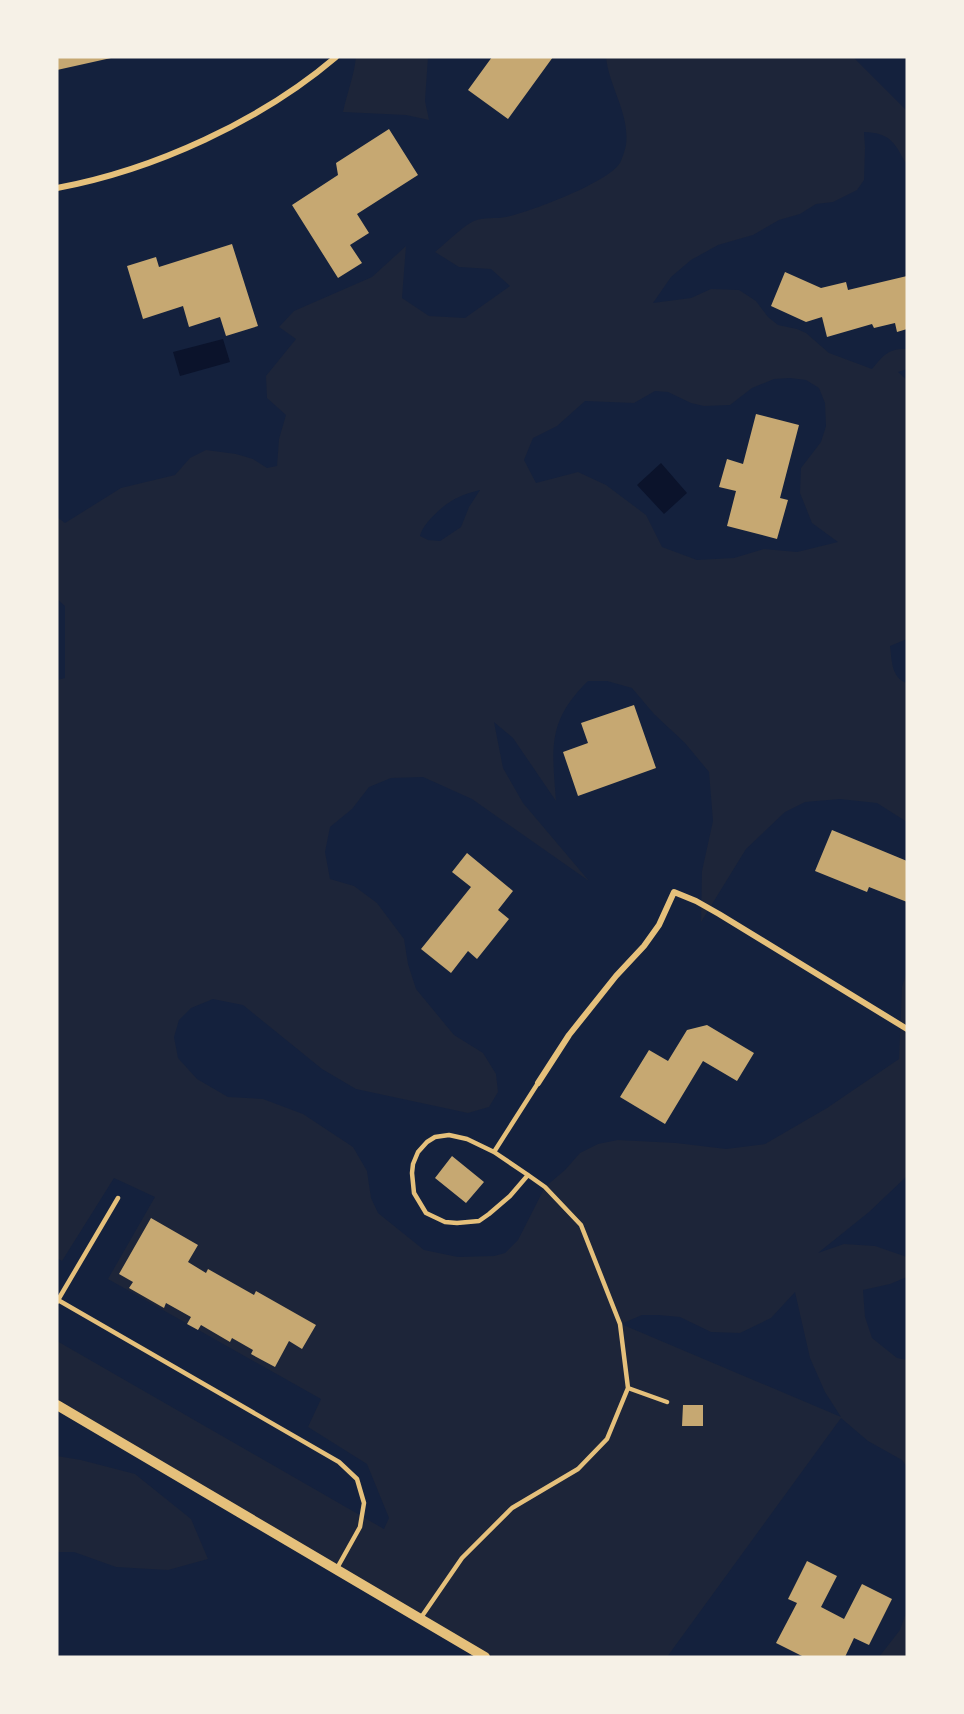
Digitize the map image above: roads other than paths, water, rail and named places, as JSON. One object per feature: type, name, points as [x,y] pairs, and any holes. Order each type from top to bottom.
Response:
[{"type":"street","points":[[57,188],[88,182],[141,166],[228,128],[275,101],[336,57]]},
{"type":"street","points":[[538,1083],[569,1035],[659,925],[674,892],[696,901],[907,1029]]},
{"type":"street","points":[[57,1405],[485,1657]]},
{"type":"lane","points":[[494,1152],[538,1083]]},
{"type":"lane","points":[[420,1619],[462,1558],[512,1508],[578,1469],[607,1439],[628,1388],[620,1324],[581,1225],[545,1187],[528,1175],[494,1152],[458,1136],[442,1135],[427,1142],[418,1152],[412,1173],[414,1193],[426,1213],[445,1222],[471,1223],[479,1221],[510,1196],[528,1175]]},
{"type":"lane","points":[[118,1198],[58,1301],[339,1462],[357,1479],[364,1503],[360,1527],[336,1570]]},
{"type":"lane","points":[[628,1388],[667,1402]]}]
